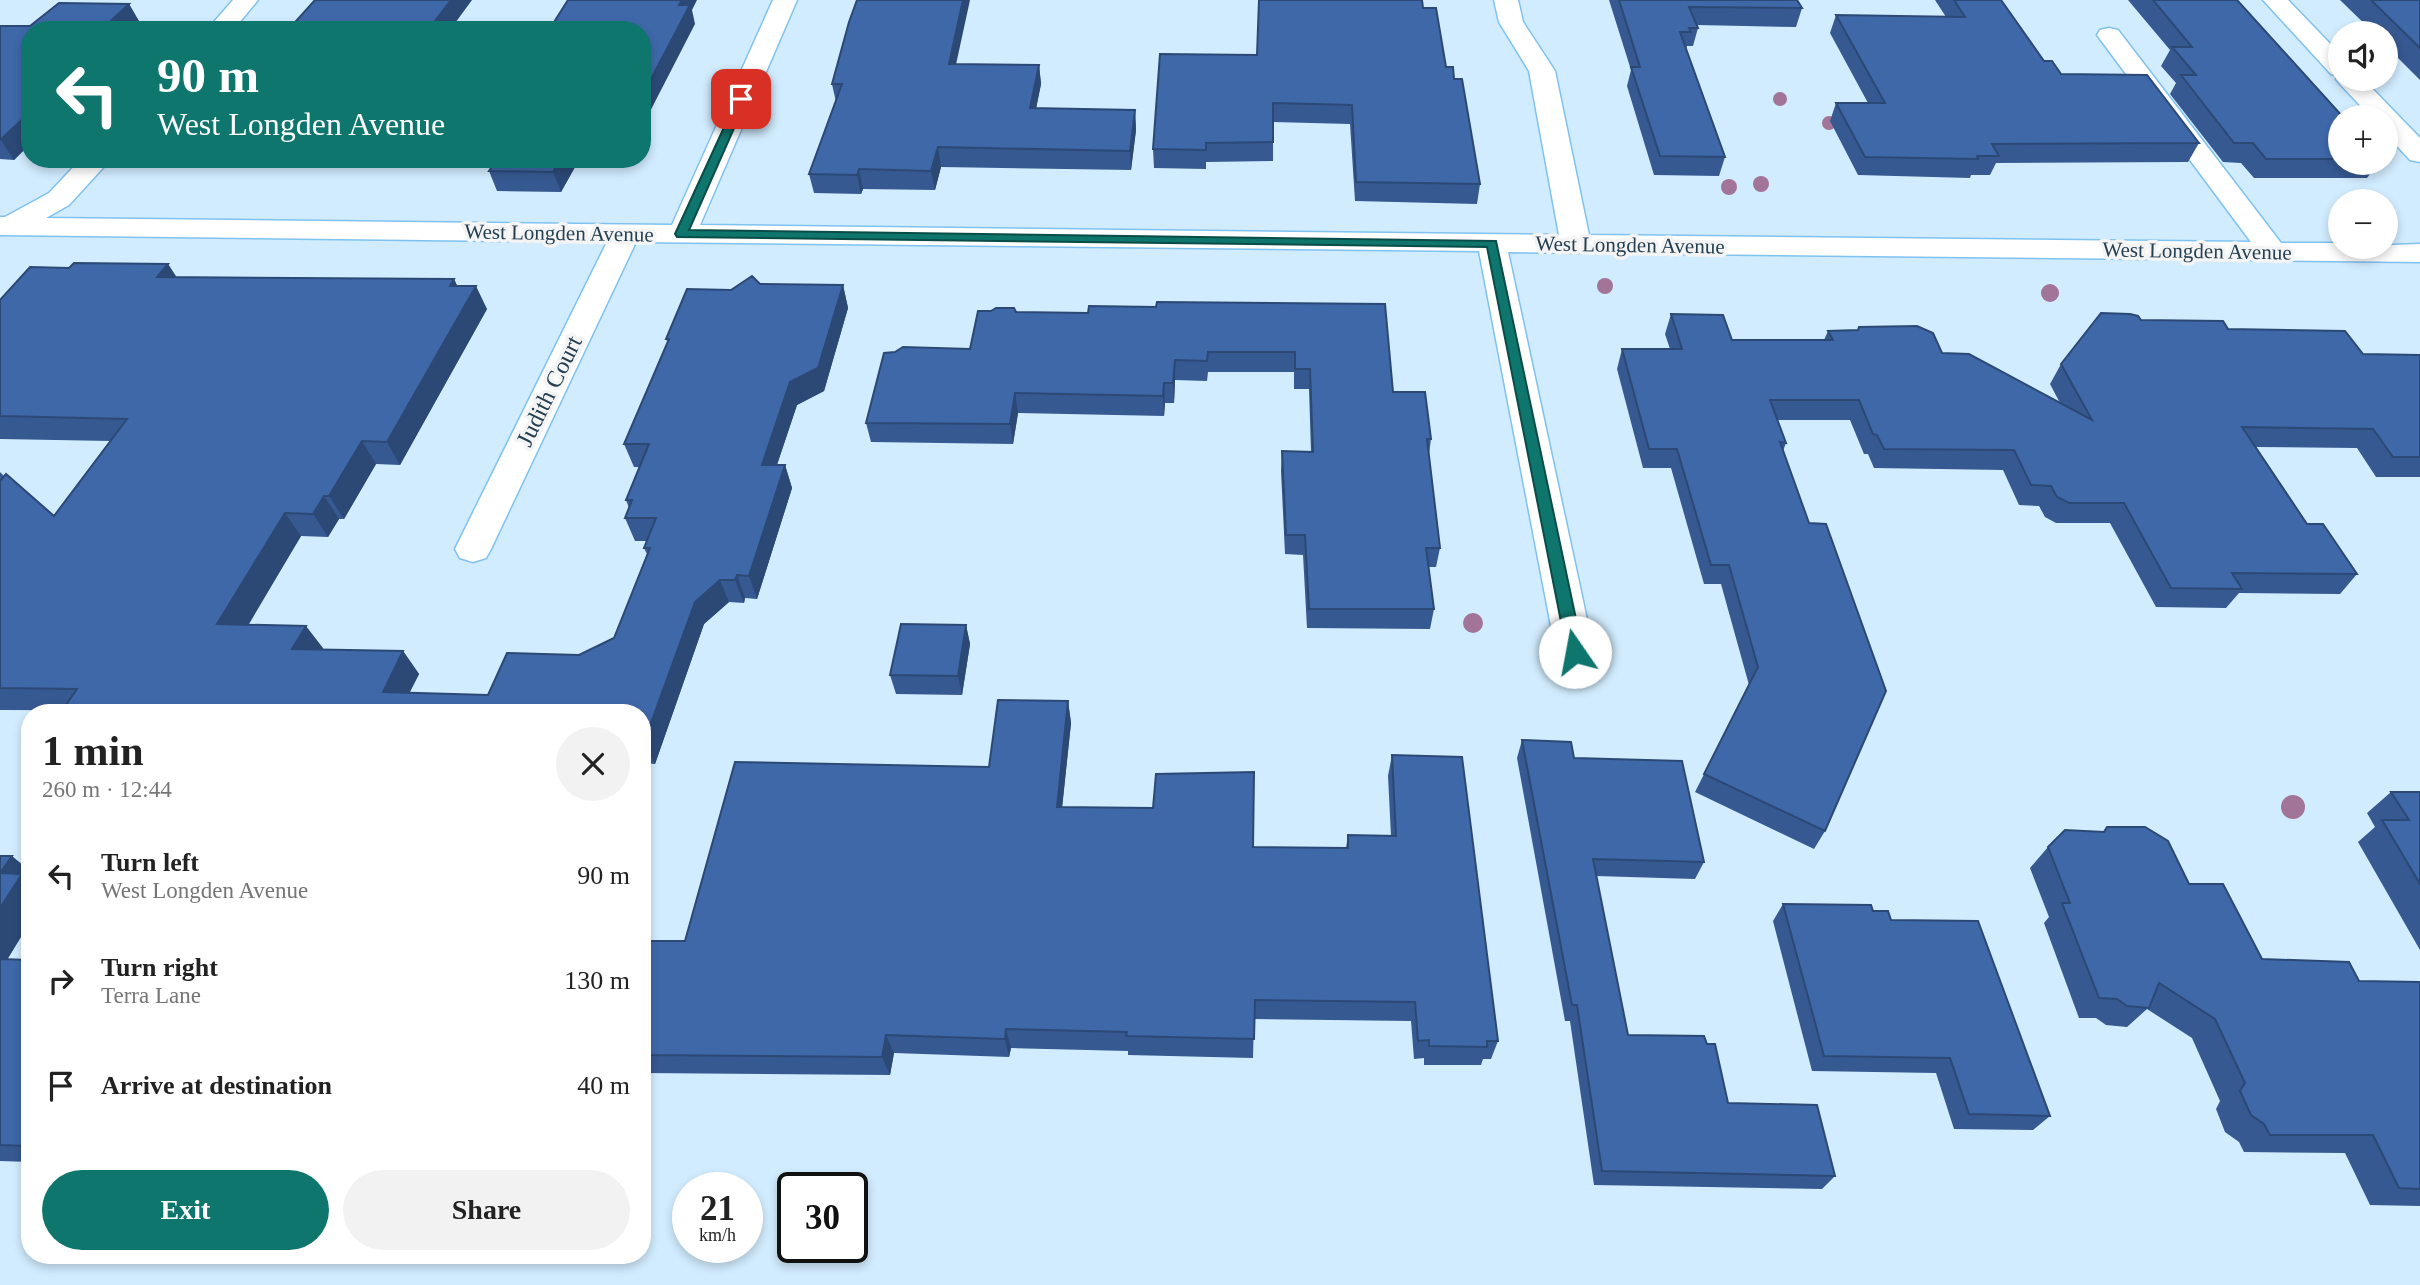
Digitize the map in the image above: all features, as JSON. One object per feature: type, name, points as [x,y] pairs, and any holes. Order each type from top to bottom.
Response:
[{"type":"street","points":[[227,21],[246,0]]},
{"type":"street","points":[[681,234],[785,0]]},
{"type":"street","points":[[1506,0],[1511,22],[1542,71],[1576,244]]},
{"type":"street","points":[[2275,0],[2328,56]]},
{"type":"street","points":[[2109,35],[2273,252]]},
{"type":"street","points":[[2360,91],[2374,105]]},
{"type":"street","points":[[2398,131],[2420,154]]},
{"type":"street","points":[[4,229],[59,199],[88,168]]},
{"type":"street","name":"West Longden Avenue","points":[[4,229],[2420,253]]},
{"type":"street","name":"Judith Court","points":[[472,549],[625,234]]},
{"type":"street","points":[[1492,244],[1575,652]]},
{"type":"building","points":[[315,0],[451,0],[435,21],[296,21]]},
{"type":"building","points":[[568,0],[682,0],[679,5],[690,5],[651,79],[651,21],[555,21]]},
{"type":"building","points":[[857,0],[963,0],[949,64],[1039,65],[1030,108],[1135,110],[1130,151],[938,147],[931,171],[859,169],[857,175],[809,174],[842,84],[832,84]]},
{"type":"building","points":[[1259,0],[1422,0],[1423,8],[1436,8],[1446,67],[1453,67],[1454,79],[1462,79],[1480,184],[1356,182],[1352,105],[1273,103],[1273,142],[1206,143],[1206,150],[1153,149],[1160,54],[1257,55]]},
{"type":"building","points":[[1619,0],[1797,0],[1802,8],[1689,7],[1698,28],[1689,28],[1691,32],[1680,32],[1725,157],[1660,156],[1631,67],[1640,67]]},
{"type":"building","points":[[1954,0],[2001,0],[2044,61],[2052,61],[2061,74],[2147,75],[2199,143],[1992,144],[1999,156],[1977,156],[1978,159],[1865,157],[1836,103],[1885,103],[1836,15],[1965,17]]},
{"type":"building","points":[[2153,0],[2237,0],[2332,105],[2328,105],[2328,159],[2266,159],[2253,143],[2234,143],[2181,75],[2196,75],[2172,47],[2192,47]]},
{"type":"building","points":[[2371,0],[2420,0],[2420,48],[2398,26],[2398,21],[2392,21]]},
{"type":"building","points":[[59,3],[129,4],[111,21],[36,21]]},
{"type":"building","points":[[0,26],[21,26],[21,120],[0,140]]},
{"type":"building","points":[[491,168],[555,168],[553,172],[489,171]]},
{"type":"building","points":[[74,263],[168,264],[157,277],[454,279],[450,286],[476,286],[387,442],[362,441],[329,496],[324,496],[313,514],[285,513],[217,624],[306,626],[292,649],[403,651],[383,692],[488,695],[507,653],[579,655],[614,638],[650,548],[644,548],[656,518],[625,518],[632,500],[626,500],[649,444],[624,444],[669,339],[666,339],[687,289],[731,290],[752,276],[760,284],[843,285],[818,368],[790,382],[762,465],[785,465],[749,576],[737,575],[735,580],[720,580],[695,602],[651,723],[651,704],[67,704],[77,689],[0,688],[0,481],[6,474],[54,516],[127,419],[0,416],[0,300],[30,267],[69,268]]},
{"type":"building","points":[[1157,302],[1385,304],[1393,392],[1425,392],[1431,439],[1427,439],[1440,548],[1426,548],[1434,609],[1309,609],[1305,535],[1286,535],[1282,451],[1313,452],[1310,369],[1295,369],[1295,352],[1208,352],[1207,361],[1175,360],[1173,383],[1164,383],[1163,396],[1015,393],[1010,424],[866,423],[884,353],[895,352],[903,347],[970,349],[978,311],[1014,308],[1016,312],[1088,313],[1089,306],[1156,307]]},
{"type":"building","points":[[2101,313],[2130,314],[2141,320],[2223,321],[2228,329],[2345,331],[2363,354],[2420,355],[2420,457],[2393,457],[2373,429],[2242,427],[2307,524],[2323,524],[2357,574],[2232,573],[2242,589],[2171,588],[2124,503],[2069,503],[2057,497],[2051,486],[2031,485],[2014,450],[1884,449],[1877,435],[1873,434],[1859,400],[1770,400],[1786,443],[1780,442],[1809,523],[1826,524],[1886,691],[1825,831],[1704,774],[1758,667],[1729,565],[1711,565],[1677,449],[1649,449],[1622,349],[1682,349],[1671,314],[1723,315],[1732,340],[1833,340],[1828,331],[1858,330],[1859,327],[1917,326],[1933,333],[1942,353],[1969,354],[2092,420],[2061,364]]},
{"type":"building","points":[[901,624],[966,625],[958,676],[890,675]]},
{"type":"building","points":[[998,700],[1068,701],[1057,807],[1153,808],[1156,774],[1254,772],[1253,847],[1348,848],[1348,835],[1396,836],[1392,755],[1462,757],[1498,1041],[1487,1041],[1487,1047],[1429,1046],[1429,1040],[1418,1041],[1415,1002],[1255,1000],[1254,1039],[1126,1036],[1127,1032],[1006,1029],[1005,1039],[886,1035],[882,1057],[651,1055],[651,941],[685,941],[735,762],[989,767]]},
{"type":"building","points":[[1522,740],[1571,742],[1574,758],[1682,761],[1704,862],[1593,859],[1628,1035],[1704,1036],[1707,1044],[1715,1044],[1728,1103],[1817,1105],[1835,1176],[1602,1171],[1577,1005],[1572,1005]]},
{"type":"building","points":[[2391,792],[2420,792],[2420,884],[2382,820],[2409,820]]},
{"type":"building","points":[[2107,827],[2145,827],[2168,841],[2189,884],[2223,884],[2262,959],[2349,962],[2359,981],[2420,982],[2420,1189],[2399,1188],[2373,1135],[2270,1135],[2264,1124],[2251,1115],[2240,1091],[2245,1083],[2215,1019],[2159,983],[2149,1008],[2127,1006],[2117,999],[2099,998],[2062,903],[2070,903],[2048,847],[2065,830],[2104,832]]},
{"type":"building","points":[[0,856],[12,856],[0,873]]},
{"type":"building","points":[[0,873],[21,874],[21,876],[0,908]]},
{"type":"building","points":[[1783,904],[1871,905],[1873,911],[1888,911],[1891,920],[1978,921],[2050,1116],[1969,1114],[1950,1058],[1824,1056]]},
{"type":"building","points":[[0,959],[21,960],[21,1146],[0,1145]]},
{"type":"route","points":[[741,99],[681,234],[1492,244],[1575,652]]}]
